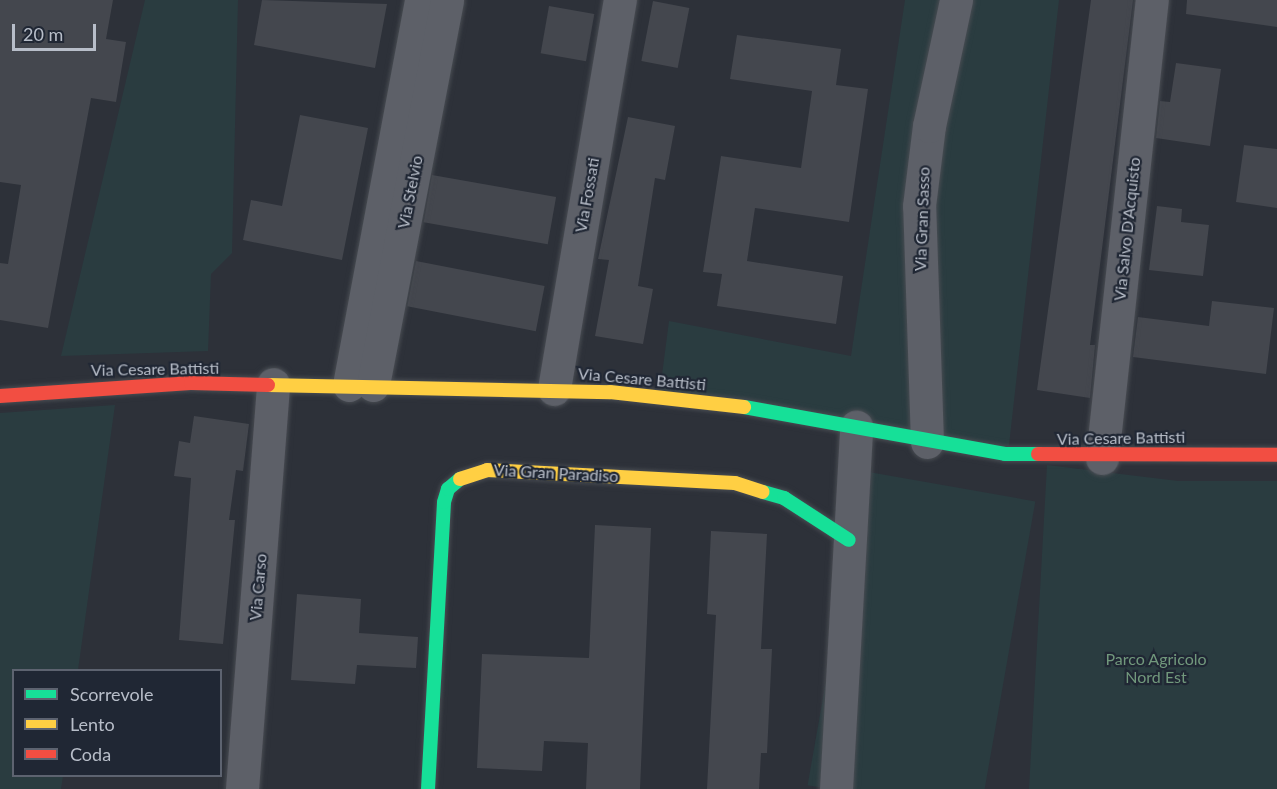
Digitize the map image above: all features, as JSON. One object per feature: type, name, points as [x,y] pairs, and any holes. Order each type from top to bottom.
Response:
[{"type":"street","name":"Via Stelvio","points":[[361,385],[420,0]]},
{"type":"street","name":"Via Stelvio","points":[[361,385],[447,0]]},
{"type":"street","name":"Via Fossati","points":[[554,389],[620,0]]},
{"type":"street","name":"Via Gran Sasso","points":[[927,442],[920,195],[956,0]]},
{"type":"street","name":"Via Salvo D'Acquisto","points":[[1102,458],[1152,0]]},
{"type":"street","name":"Via Cesare Battisti","points":[[0,396],[142,384],[554,389],[698,399],[927,442],[1014,454],[1102,458],[1277,455]]},
{"type":"street","name":"Via Carso","points":[[242,789],[273,384]]},
{"type":"street","points":[[836,789],[856,427]]},
{"type":"street","name":"Via Gran Paradiso","points":[[428,789],[444,502],[451,485],[463,476],[487,470],[735,483],[784,498],[849,540]]},
{"type":"green space","points":[[145,0],[238,0],[232,253],[211,274],[208,351],[61,356]]},
{"type":"green space","points":[[905,0],[1059,0],[1008,454],[659,398],[669,321],[851,356]]},
{"type":"green space","points":[[115,405],[78,669],[12,669],[12,777],[63,777],[61,789],[0,789],[0,413]]},
{"type":"green space","name":"Parco Agricolo Nord Est","points":[[1047,465],[1178,481],[1277,481],[1277,789],[1029,789]]},
{"type":"green space","points":[[863,471],[1035,501],[985,789],[829,789],[808,785]]},
{"type":"building","points":[[0,0],[113,0],[106,39],[126,42],[116,102],[91,98],[48,328],[0,320],[0,263],[8,264],[21,185],[0,182]]},
{"type":"building","points":[[262,0],[387,4],[375,68],[254,45]]},
{"type":"building","points":[[1091,0],[1133,0],[1090,345],[1095,345],[1090,398],[1037,390]]},
{"type":"building","points":[[1187,0],[1277,0],[1277,27],[1186,14]]},
{"type":"building","points":[[653,1],[689,8],[678,68],[641,61]]},
{"type":"building","points":[[549,6],[594,14],[586,61],[541,53]]},
{"type":"building","points":[[737,35],[841,49],[836,85],[868,89],[849,222],[755,208],[747,261],[843,276],[836,324],[717,306],[722,274],[703,272],[721,156],[801,168],[812,91],[730,79]]},
{"type":"building","points":[[1176,63],[1221,69],[1210,146],[1156,138],[1160,101],[1170,102]]},
{"type":"building","points":[[300,115],[368,128],[342,260],[243,240],[251,200],[282,206]]},
{"type":"building","points":[[628,117],[675,126],[665,180],[655,178],[638,286],[653,289],[643,344],[595,336],[609,260],[598,259]]},
{"type":"building","points":[[1244,145],[1277,149],[1277,208],[1236,202]]},
{"type":"building","points":[[432,175],[556,197],[548,244],[424,222]]},
{"type":"building","points":[[1157,206],[1182,209],[1181,222],[1209,225],[1203,276],[1149,270]]},
{"type":"building","points":[[416,261],[545,286],[536,331],[407,306]]},
{"type":"building","points":[[1212,301],[1274,308],[1266,374],[1133,357],[1138,317],[1209,326]]},
{"type":"building","points":[[194,416],[249,424],[243,471],[236,470],[229,520],[235,520],[223,644],[179,640],[191,478],[174,476],[179,441],[190,443]]},
{"type":"building","points":[[595,525],[651,528],[640,789],[586,789],[588,743],[544,741],[542,771],[477,768],[482,654],[589,658]]},
{"type":"building","points":[[711,531],[767,534],[761,649],[772,649],[767,753],[761,753],[759,789],[707,789],[716,615],[707,614]]},
{"type":"building","points":[[297,594],[361,599],[359,633],[418,637],[416,668],[357,665],[355,684],[291,680]]},
{"type":"traffic: fast","points":[[744,407],[1005,454],[1038,454]]},
{"type":"traffic: fast","points":[[428,789],[444,502],[448,489],[460,479]]},
{"type":"traffic: fast","points":[[763,492],[784,498],[849,540]]},
{"type":"traffic: slow","points":[[268,385],[610,392],[744,407]]},
{"type":"traffic: slow","points":[[460,479],[487,470],[735,483],[763,492]]},
{"type":"traffic: jam","points":[[0,396],[191,383],[268,385]]},
{"type":"traffic: jam","points":[[1038,454],[1277,455]]}]
